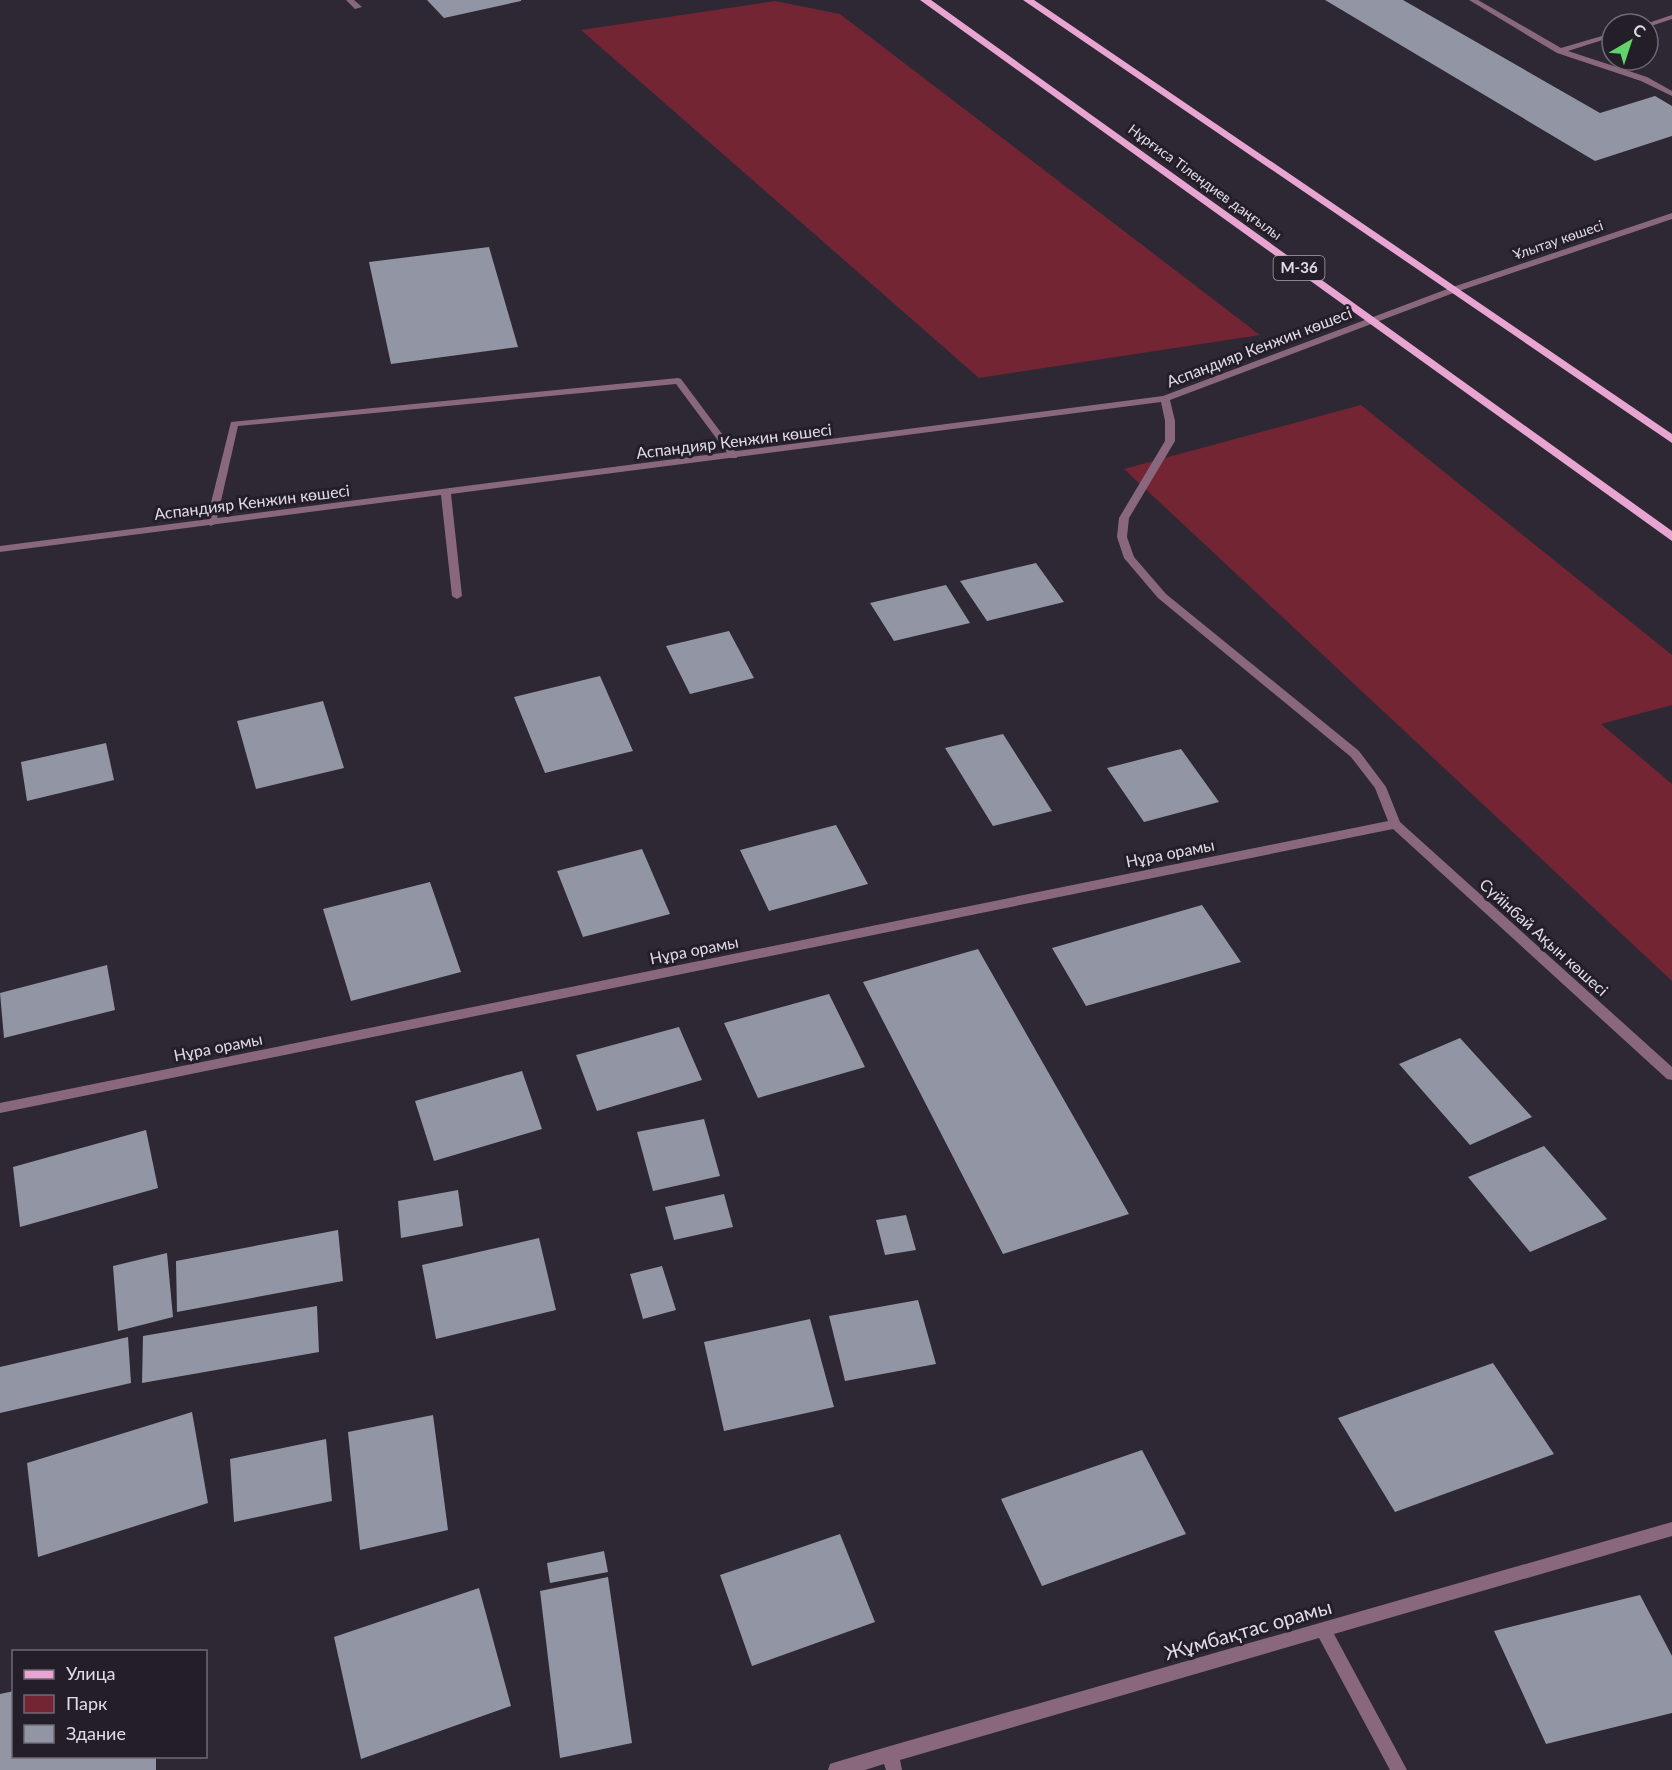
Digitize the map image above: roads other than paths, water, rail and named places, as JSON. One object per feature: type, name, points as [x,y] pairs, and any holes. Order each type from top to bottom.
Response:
[{"type":"main road","name":"Нұрғиса Тілендиев даңғылы","points":[[925,0],[1672,537]]},
{"type":"main road","points":[[1028,0],[1672,439]]},
{"type":"street","points":[[350,0],[358,7]]},
{"type":"street","points":[[1473,0],[1560,51],[1644,79],[1672,94]]},
{"type":"street","points":[[1560,51],[1600,39]]},
{"type":"street","name":"Ұлытау көшесі","points":[[1453,290],[1671,217]]},
{"type":"street","name":"Аспандияр Кенжин көшесі","points":[[0,549],[1165,399],[1453,290]]},
{"type":"street","points":[[211,523],[234,424],[678,381],[734,456]]},
{"type":"street","points":[[1165,399],[1170,421],[1170,441],[1124,518],[1122,537],[1129,558],[1162,596],[1355,754],[1380,787],[1395,824]]},
{"type":"street","points":[[446,493],[457,596]]},
{"type":"street","name":"Сүйінбай Ақын көшесі","points":[[1395,824],[1672,1075]]},
{"type":"street","name":"Нұра орамы","points":[[0,1108],[1395,824]]},
{"type":"street","name":"Жұмбақтас орамы","points":[[836,1770],[892,1762],[1323,1630],[1672,1529]]},
{"type":"street","points":[[1323,1630],[1399,1770]]}]
